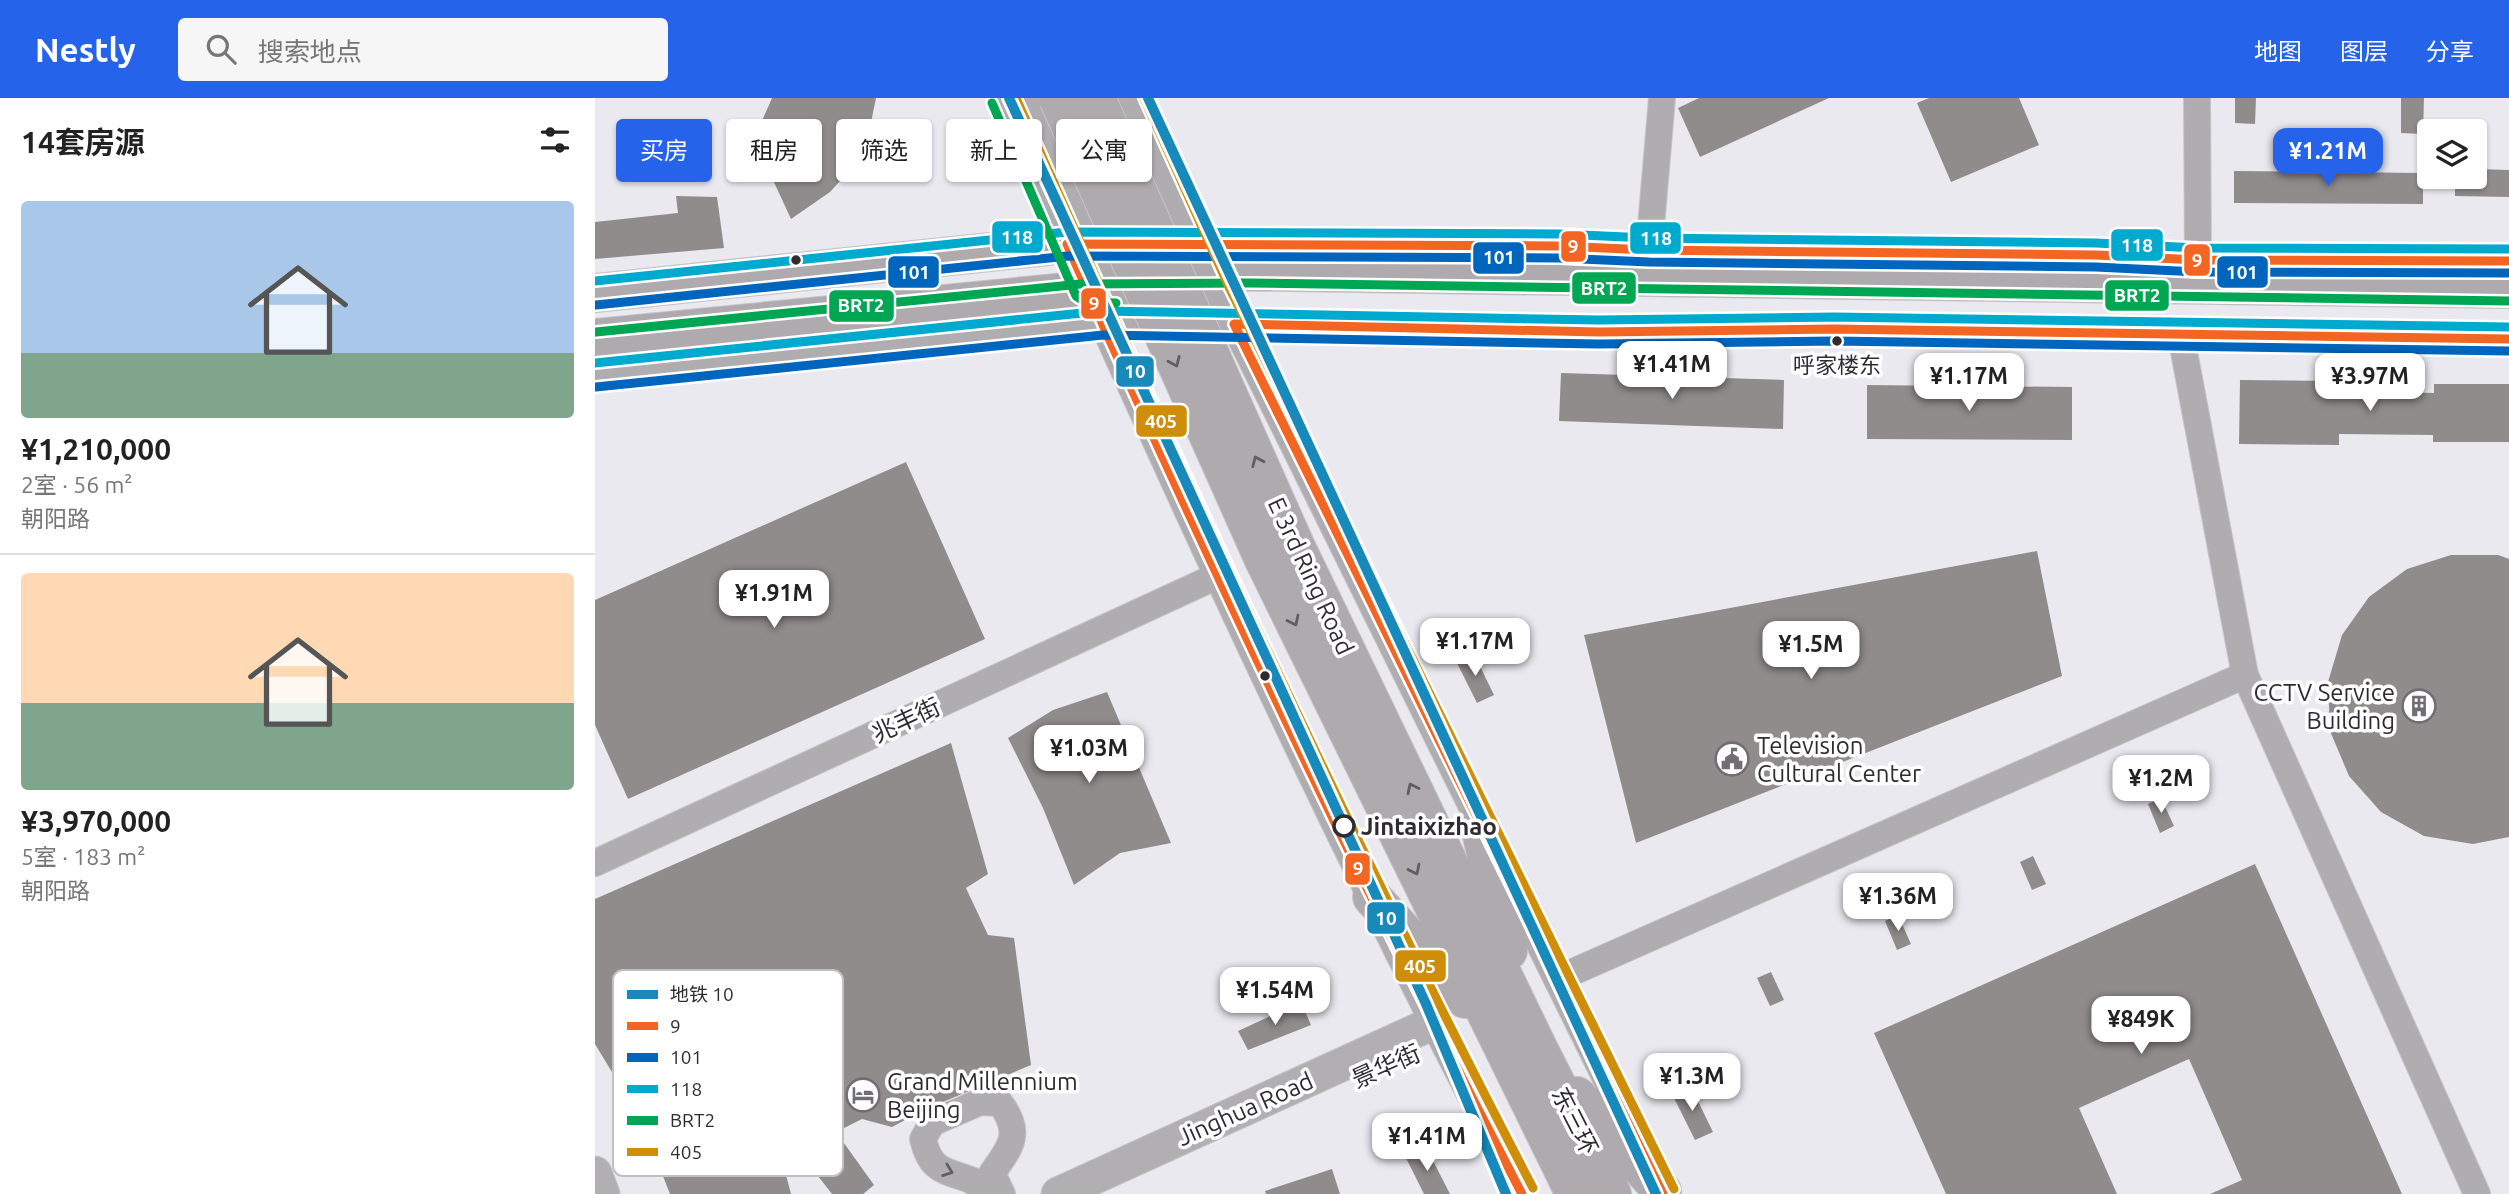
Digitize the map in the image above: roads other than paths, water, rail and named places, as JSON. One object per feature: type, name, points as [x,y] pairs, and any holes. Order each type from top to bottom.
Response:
[{"type":"highway","points":[[1058,98],[1280,553]]},
{"type":"highway","name":"E 3rd Ring Road","points":[[1096,98],[1280,553],[1516,1040],[1575,1194]]},
{"type":"highway","points":[[595,338],[1096,272]]},
{"type":"highway","points":[[595,293],[1096,272],[1214,283],[2509,308]]},
{"type":"highway","points":[[1214,283],[2509,289]]},
{"type":"highway","points":[[1479,822],[1516,1040],[1546,1194]]},
{"type":"highway","points":[[1372,897],[1663,1192]]},
{"type":"highway","name":"东三环","points":[[1516,1040],[1612,1194]]},
{"type":"main road","name":"Jinghua Road","points":[[1058,1194],[1437,1032]]},
{"type":"main road","name":"景华街","points":[[1102,1194],[1437,1032]]},
{"type":"main road","points":[[595,1173],[603,1194]]},
{"type":"street","points":[[1003,98],[1096,272],[1217,576],[1437,1032],[1522,1194]]},
{"type":"street","points":[[1032,98],[1080,202],[1096,272]]},
{"type":"street","points":[[1132,98],[1214,283],[1663,1192]]},
{"type":"street","points":[[1649,250],[1662,98]]},
{"type":"street","points":[[2197,98],[2198,260]]},
{"type":"street","points":[[1080,202],[1163,169]]},
{"type":"street","points":[[1080,202],[1096,272]]},
{"type":"street","points":[[1214,283],[1558,246],[1649,250],[2096,255],[2198,260],[2509,261]]},
{"type":"street","points":[[595,374],[1096,272]]},
{"type":"street","points":[[595,320],[1096,272],[1214,283],[1599,332],[1834,329],[2509,339]]},
{"type":"street","points":[[2181,336],[2245,675],[2477,1194]]},
{"type":"street","name":"兆丰街","points":[[595,863],[1217,576]]},
{"type":"street","points":[[1557,979],[2245,675]]},
{"type":"street","points":[[981,1194],[976,1182],[939,1169],[927,1157],[923,1139],[932,1123],[981,1102],[1000,1103],[1012,1118],[1013,1143],[992,1173],[1002,1194]]},
{"type":"metro line","name":"10","points":[[1009,98],[1426,1004],[1506,1194]]},
{"type":"metro line","name":"10","points":[[1148,98],[1656,1194]]},
{"type":"place","name":"呼家楼东","points":[[1837,341]]},
{"type":"place","name":"CCTV Service Building","points":[[2419,706]]},
{"type":"place","name":"Television Cultural Center","points":[[1732,759]]},
{"type":"place","name":"Jintaixizhao","points":[[1344,826]]},
{"type":"place","name":"Grand Millennium Beijing","points":[[863,1095]]}]
